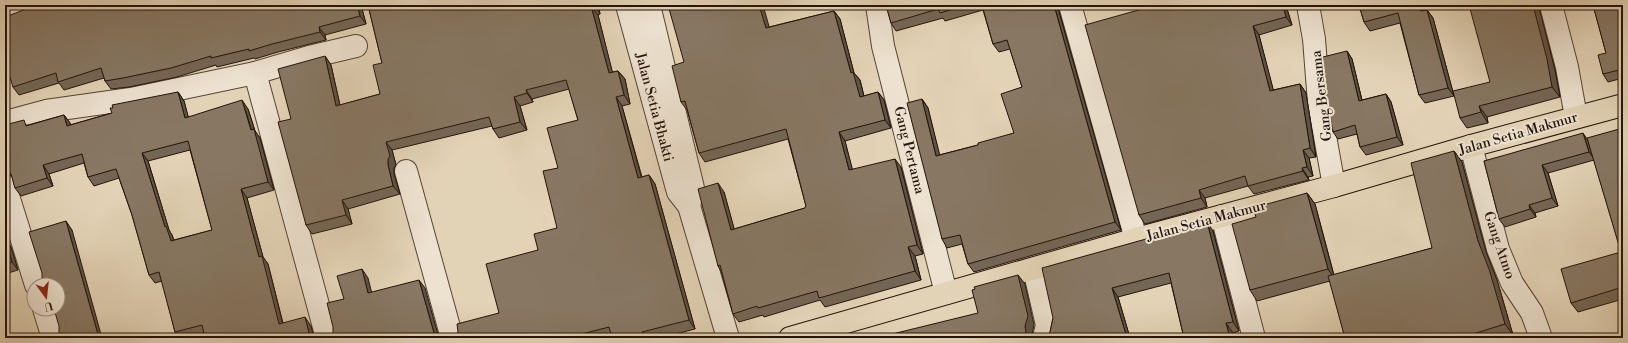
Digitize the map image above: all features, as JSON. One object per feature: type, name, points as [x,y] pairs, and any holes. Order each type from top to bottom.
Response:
[{"type":"main road","name":"Jalan Setia Makmur","points":[[790,338],[1136,239],[1334,186],[1471,146],[1623,105]]},
{"type":"street","points":[[5,14],[31,5]]},
{"type":"street","name":"Jalan Setia Bhakti","points":[[627,5],[645,32]]},
{"type":"street","name":"Jalan Setia Bhakti","points":[[649,5],[645,32],[678,192],[689,206],[728,338]]},
{"type":"street","name":"Gang Pertama","points":[[877,5],[884,46],[946,293]]},
{"type":"street","points":[[1070,5],[1136,239]]},
{"type":"street","name":"Gang Bersama","points":[[1308,5],[1314,39],[1319,103],[1334,186]]},
{"type":"street","points":[[1550,5],[1567,67],[1576,117]]},
{"type":"street","points":[[5,122],[46,111],[130,99],[255,73],[309,56],[356,46]]},
{"type":"street","points":[[255,73],[327,338]]},
{"type":"street","name":"Gang Atmo","points":[[1471,146],[1498,249],[1512,283],[1532,313],[1541,338]]},
{"type":"street","points":[[406,171],[452,338]]},
{"type":"street","points":[[5,186],[33,277]]},
{"type":"street","points":[[1222,216],[1254,338]]},
{"type":"street","points":[[1034,269],[1047,325],[1044,338]]},
{"type":"street","points":[[46,317],[53,338]]},
{"type":"building","points":[[36,5],[37,7],[42,5],[357,5],[360,16],[319,27],[320,32],[249,51],[249,49],[211,58],[211,56],[171,68],[123,78],[105,81],[101,68],[58,82],[56,73],[13,87],[5,62],[5,17]]},
{"type":"building","points":[[368,5],[594,5],[591,6],[609,73],[618,71],[624,95],[616,97],[638,178],[649,175],[689,320],[642,332],[644,338],[612,338],[609,327],[566,338],[454,338],[458,332],[457,324],[499,313],[486,264],[538,250],[534,234],[557,228],[543,171],[558,168],[547,128],[578,120],[566,80],[526,90],[527,93],[514,97],[520,122],[493,129],[489,117],[386,142],[390,156],[388,159],[388,165],[393,186],[342,200],[346,215],[306,225],[278,122],[291,119],[278,69],[325,56],[336,106],[380,94],[373,65],[382,63]]},
{"type":"building","points":[[668,5],[759,5],[766,28],[834,11],[851,73],[853,72],[860,97],[878,92],[885,120],[839,132],[849,170],[895,159],[917,245],[908,247],[915,271],[819,298],[817,291],[758,308],[757,306],[733,314],[720,265],[718,266],[698,189],[718,183],[731,230],[805,208],[806,206],[786,129],[699,153],[685,101],[681,102],[672,66],[684,62]]},
{"type":"building","points":[[886,5],[966,5],[940,13],[938,9],[891,23]]},
{"type":"building","points":[[982,5],[1054,5],[1115,222],[968,264],[960,235],[942,239],[907,103],[922,99],[936,156],[978,145],[978,143],[1014,133],[1001,94],[1022,87],[1007,40],[993,44]]},
{"type":"building","points":[[1141,5],[1283,5],[1286,17],[1253,26],[1270,91],[1300,84],[1310,148],[1303,150],[1307,167],[1302,168],[1303,171],[1248,186],[1245,176],[1199,190],[1201,198],[1139,215],[1085,25],[1142,9]]},
{"type":"building","points":[[1359,5],[1419,5],[1421,11],[1427,10],[1448,88],[1419,95],[1398,13],[1364,22]]},
{"type":"building","points":[[1469,5],[1533,5],[1547,59],[1552,87],[1479,106],[1481,112],[1460,118],[1453,91],[1490,82]]},
{"type":"building","points":[[1593,5],[1622,5],[1618,6],[1623,26],[1623,69],[1603,74],[1598,55],[1606,53]]},
{"type":"building","points":[[1347,51],[1359,101],[1386,94],[1397,137],[1360,147],[1355,125],[1333,132],[1326,94],[1323,57]]},
{"type":"building","points":[[178,92],[185,118],[242,100],[251,130],[254,129],[268,182],[241,189],[259,257],[262,256],[279,324],[305,317],[309,333],[312,338],[205,338],[202,325],[175,332],[159,272],[149,275],[132,215],[116,169],[88,177],[82,154],[43,165],[47,178],[15,188],[11,174],[5,167],[5,125],[24,120],[26,126],[64,115],[67,126],[112,113],[110,108],[113,108],[112,105]],"holes":[[[188,141],[212,230],[171,241],[166,226],[165,227],[142,153]]]},
{"type":"building","points":[[1623,128],[1623,287],[1571,303],[1561,269],[1621,252],[1587,138]]},
{"type":"building","points":[[1583,133],[1589,152],[1542,165],[1552,198],[1529,205],[1530,209],[1499,219],[1484,161]]},
{"type":"building","points":[[1454,151],[1478,241],[1489,269],[1505,324],[1460,338],[1345,338],[1328,276],[1432,248],[1411,163]]},
{"type":"building","points":[[1307,193],[1328,269],[1250,290],[1232,224],[1256,217],[1253,208]]},
{"type":"building","points":[[66,221],[99,338],[56,338],[59,333],[56,317],[66,317],[66,277],[42,277],[29,232]]},
{"type":"building","points":[[1207,222],[1233,322],[1226,323],[1230,338],[1184,338],[1169,273],[1112,288],[1127,338],[1046,338],[1050,332],[1053,318],[1042,268]]},
{"type":"building","points":[[5,239],[12,262],[5,264]]},
{"type":"building","points":[[362,269],[368,293],[419,280],[434,333],[437,338],[330,338],[333,333],[333,327],[327,303],[344,299],[337,276]]},
{"type":"building","points":[[1018,275],[1028,316],[1025,326],[1026,333],[1029,338],[876,338],[978,313],[972,290],[975,289],[974,287]]}]
